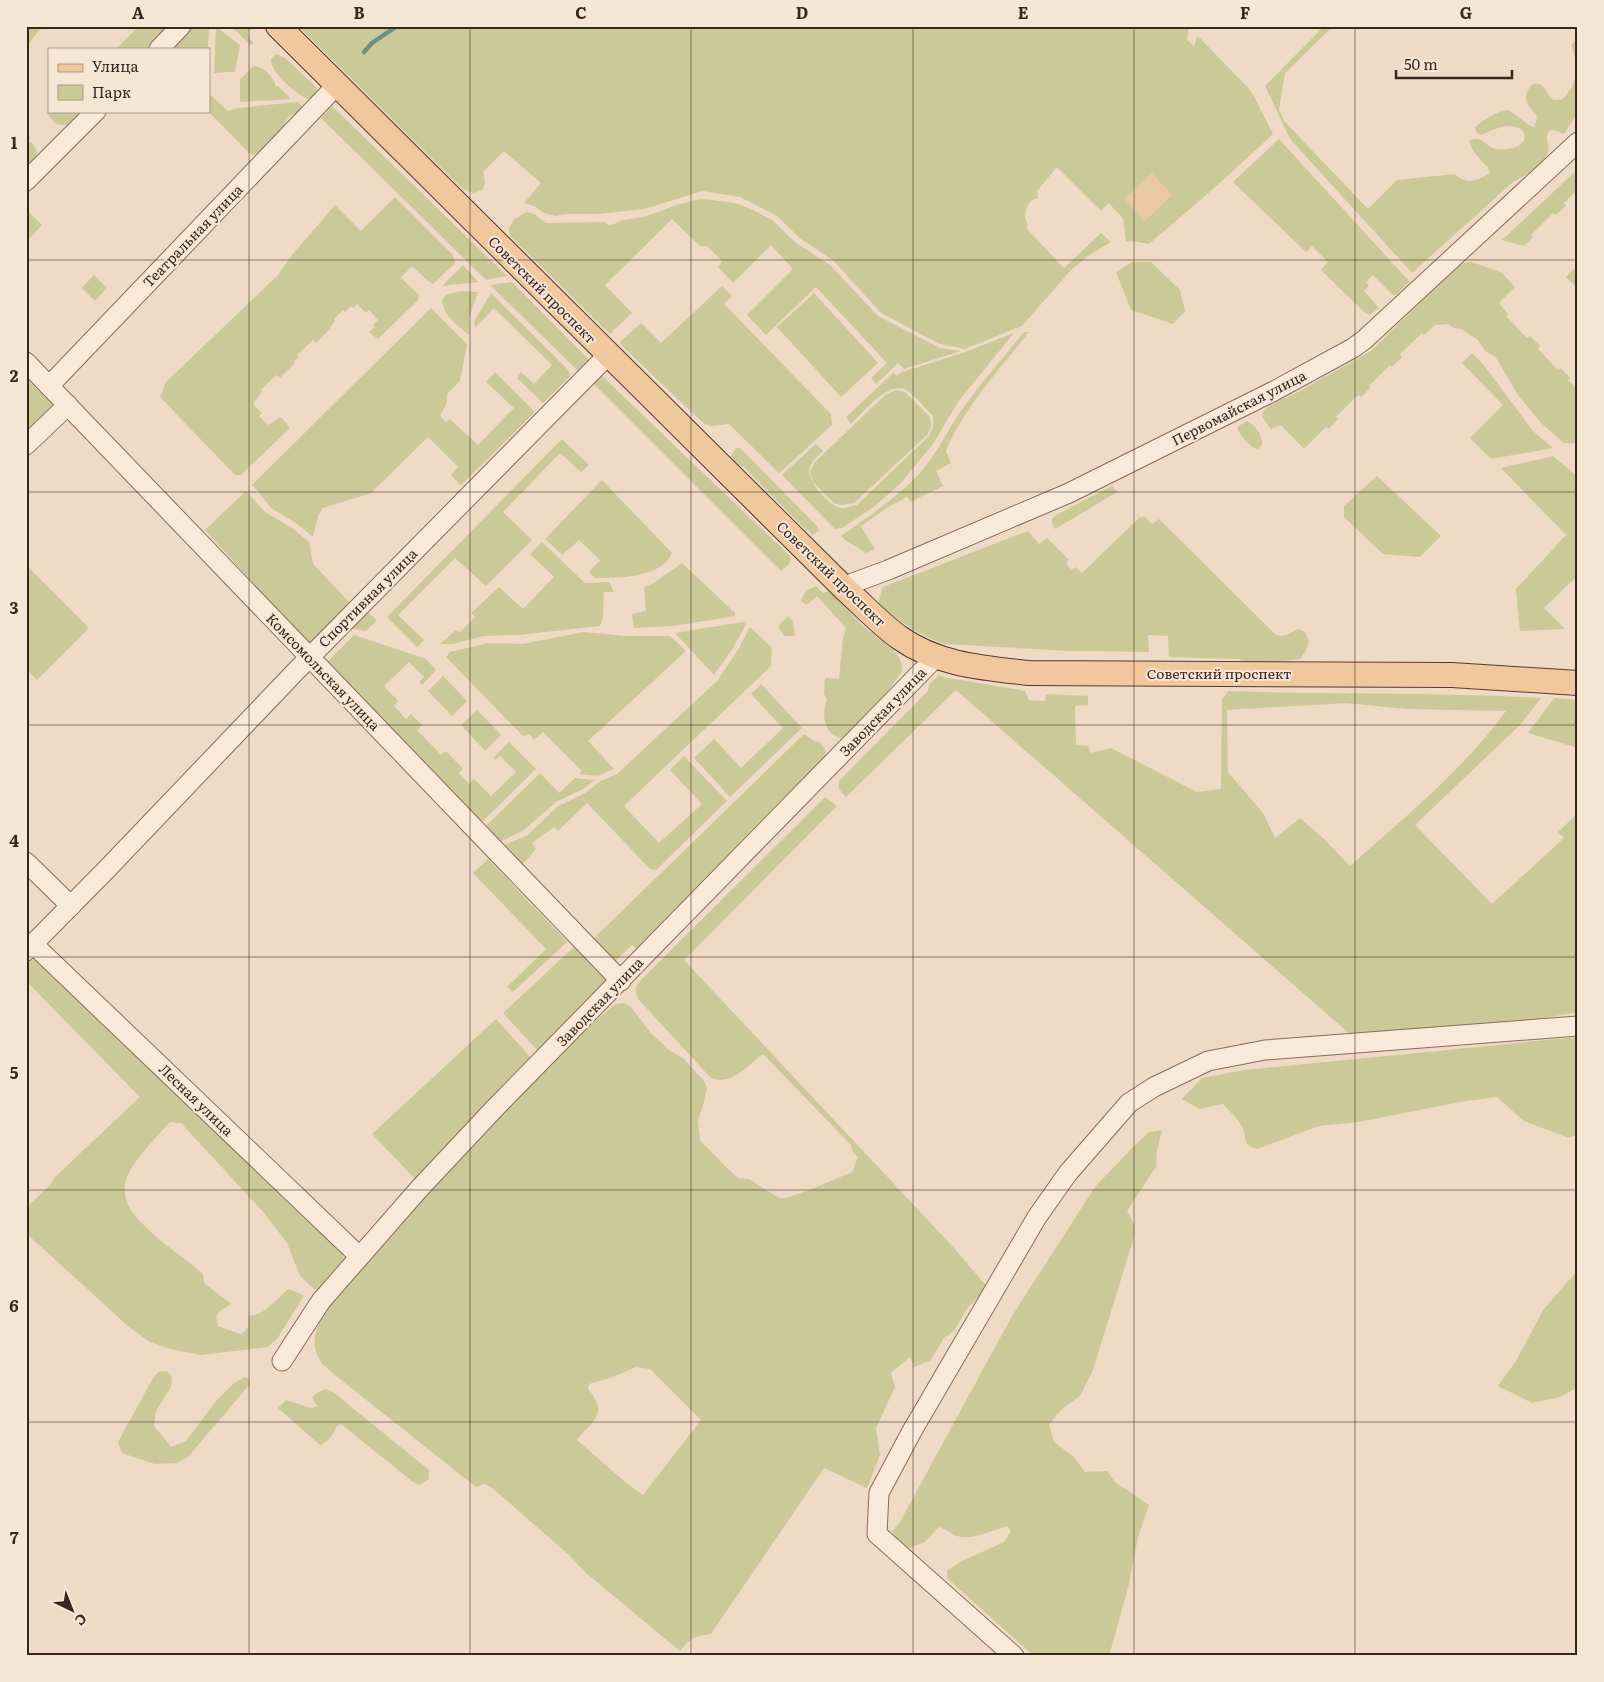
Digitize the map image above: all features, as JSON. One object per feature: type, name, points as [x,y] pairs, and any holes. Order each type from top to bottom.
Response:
[{"type":"main road","name":"Советский проспект","points":[[278,26],[845,589],[900,638],[936,657],[980,667],[1029,673],[1452,675],[1578,683]]},
{"type":"street","points":[[160,48],[181,26]]},
{"type":"street","name":"Театральная улица","points":[[49,386],[337,85]]},
{"type":"street","points":[[26,181],[95,112]]},
{"type":"street","name":"Первомайская улица","points":[[845,589],[853,583],[1069,493],[1274,391],[1353,348],[1364,340],[1578,142]]},
{"type":"street","name":"Спортивная улица","points":[[30,948],[309,658],[608,355]]},
{"type":"street","name":"Комсомольская улица","points":[[26,362],[621,981]]},
{"type":"street","points":[[26,445],[68,405]]},
{"type":"street","name":"Заводская улица","points":[[282,1361],[321,1301],[359,1256],[495,1108],[936,657]]},
{"type":"street","points":[[26,862],[71,906]]},
{"type":"street","name":"Лесная улица","points":[[30,948],[359,1256]]},
{"type":"street","points":[[1014,1656],[877,1534],[879,1493],[912,1431],[1037,1217],[1068,1173],[1099,1136],[1130,1103],[1154,1087],[1208,1062],[1264,1050],[1578,1026]]},
{"type":"green space","points":[[26,26],[44,26],[26,48]]},
{"type":"green space","points":[[139,26],[172,26],[150,48],[117,48]]},
{"type":"green space","points":[[189,26],[209,26],[208,48],[166,48]]},
{"type":"green space","points":[[231,26],[250,26],[248,34],[253,43],[250,45]]},
{"type":"green space","points":[[298,26],[1189,26],[1187,40],[1194,46],[1197,37],[1199,37],[1251,91],[1273,134],[1149,244],[1132,241],[1126,242],[1123,219],[1109,203],[1101,211],[1057,167],[1037,191],[1038,198],[1032,201],[1026,208],[1025,218],[1028,224],[1026,228],[1064,268],[1101,233],[1111,242],[1088,256],[1071,270],[1022,326],[965,349],[940,344],[881,313],[834,261],[801,239],[777,216],[740,197],[703,191],[644,209],[555,216],[524,203],[541,183],[504,151],[483,172],[485,183],[482,190],[473,193],[463,189]]},
{"type":"green space","points":[[1324,26],[1333,26],[1285,73],[1279,110],[1285,122],[1368,209],[1397,180],[1455,174],[1463,180],[1472,181],[1490,173],[1473,151],[1469,141],[1480,139],[1492,148],[1508,149],[1522,143],[1525,136],[1524,132],[1516,127],[1506,126],[1480,135],[1476,132],[1475,127],[1491,116],[1509,110],[1534,127],[1537,116],[1529,106],[1526,98],[1527,92],[1535,84],[1541,85],[1554,100],[1563,99],[1572,87],[1578,69],[1578,112],[1564,134],[1554,130],[1549,131],[1547,137],[1548,151],[1539,166],[1513,182],[1412,273],[1290,139],[1265,86]]},
{"type":"green space","points":[[216,27],[240,45],[235,72],[214,73]]},
{"type":"green space","points":[[1578,38],[1578,66],[1571,45]]},
{"type":"green space","points":[[276,54],[285,58],[316,87],[317,91],[314,96],[307,99],[296,92],[279,76],[271,59]]},
{"type":"green space","points":[[253,66],[261,68],[267,73],[273,79],[276,87],[278,86],[290,99],[240,102],[240,80]]},
{"type":"green space","points":[[210,95],[228,111],[237,108],[298,102],[304,108],[301,112],[289,116],[284,125],[287,127],[261,151],[252,155],[209,112]]},
{"type":"green space","points":[[332,106],[507,276],[486,280],[321,118]]},
{"type":"green space","points":[[51,112],[84,112],[66,125],[56,124],[48,115]]},
{"type":"green space","points":[[1279,139],[1410,282],[1396,295],[1393,295],[1373,275],[1366,282],[1369,285],[1364,291],[1379,308],[1370,315],[1365,313],[1321,270],[1328,262],[1312,246],[1306,252],[1233,182]]},
{"type":"green space","points":[[26,142],[31,142],[37,150],[36,160],[26,169]]},
{"type":"green space","points":[[1578,169],[1578,189],[1564,203],[1566,206],[1556,215],[1553,213],[1531,235],[1533,237],[1524,246],[1502,240]]},
{"type":"green space","points":[[395,197],[453,255],[455,263],[433,284],[412,266],[401,278],[419,295],[418,300],[378,339],[369,332],[375,327],[373,325],[378,320],[369,310],[366,313],[357,304],[353,308],[351,306],[345,312],[343,310],[334,319],[335,321],[331,328],[316,343],[313,340],[297,355],[299,357],[294,361],[295,363],[280,378],[276,375],[261,390],[262,392],[253,404],[262,413],[259,416],[268,425],[281,417],[290,428],[241,475],[235,475],[160,397],[166,382],[277,276],[292,255],[335,205],[361,231]]},
{"type":"green space","points":[[702,199],[735,203],[772,220],[796,243],[830,265],[878,316],[940,348],[961,351],[904,369],[898,363],[876,384],[871,378],[887,363],[816,287],[766,335],[747,315],[793,269],[771,245],[733,283],[718,267],[722,261],[707,246],[700,246],[672,219],[605,285],[632,313],[610,334],[510,236],[509,228],[514,219],[527,212],[534,214],[546,223],[605,222],[608,225],[622,220],[644,217],[679,204]]},
{"type":"green space","points":[[29,212],[42,225],[30,238],[26,234],[26,215]]},
{"type":"green space","points":[[1132,262],[1151,262],[1180,290],[1185,311],[1173,324],[1131,310],[1116,272]]},
{"type":"green space","points":[[1472,262],[1502,273],[1515,287],[1499,303],[1508,314],[1506,316],[1527,338],[1530,336],[1540,346],[1538,349],[1558,370],[1561,368],[1570,378],[1568,380],[1578,390],[1578,443],[1564,443],[1541,423],[1518,395],[1495,356],[1486,352],[1478,340],[1461,329],[1454,328],[1448,324],[1435,325],[1424,335],[1422,333],[1400,354],[1402,357],[1392,367],[1390,365],[1361,397],[1358,395],[1336,417],[1338,419],[1329,429],[1326,427],[1304,449],[1281,425],[1271,429],[1262,417],[1263,412],[1270,405],[1298,392],[1371,351],[1445,278],[1463,263]]},
{"type":"green space","points":[[463,265],[478,282],[442,286]]},
{"type":"green space","points":[[1578,265],[1578,289],[1566,277]]},
{"type":"green space","points":[[94,275],[107,288],[95,301],[82,288]]},
{"type":"green space","points":[[512,282],[589,360],[578,371],[490,285]]},
{"type":"green space","points":[[722,286],[732,296],[724,304],[831,414],[832,425],[779,473],[729,424],[712,426],[704,424],[620,342],[641,323],[661,343]]},
{"type":"green space","points":[[461,291],[478,292],[469,318],[469,335],[456,324],[443,306],[442,300],[446,295]]},
{"type":"green space","points":[[491,293],[569,371],[570,376],[543,403],[517,378],[521,372],[534,384],[552,365],[494,308],[475,328],[474,322]]},
{"type":"green space","points":[[814,293],[878,363],[841,397],[777,327]]},
{"type":"green space","points":[[431,308],[467,344],[460,381],[447,394],[447,402],[440,416],[446,422],[450,419],[478,445],[514,408],[486,382],[495,372],[535,412],[461,485],[451,475],[458,467],[428,437],[371,493],[323,508],[318,516],[313,537],[296,523],[271,508],[252,485]]},
{"type":"green space","points":[[1024,332],[1029,332],[983,389],[962,419],[946,451],[951,463],[936,471],[943,486],[910,502],[907,497],[861,526],[875,549],[866,553],[845,540],[841,536],[891,499],[919,474],[966,404]]},
{"type":"green space","points":[[1014,333],[958,402],[933,444],[900,484],[875,506],[842,528],[835,529],[782,475],[816,444],[823,451],[812,462],[809,470],[812,481],[820,493],[836,507],[845,508],[857,505],[929,436],[933,427],[933,416],[911,394],[904,389],[897,388],[882,394],[851,424],[846,417],[893,373],[897,376],[902,372],[965,352]]},
{"type":"green space","points":[[1472,353],[1483,364],[1533,431],[1553,448],[1491,459],[1470,438],[1503,405],[1462,363]]},
{"type":"green space","points":[[601,375],[791,557],[789,564],[781,571],[593,383]]},
{"type":"green space","points":[[26,380],[56,408],[26,437],[26,418],[29,415],[26,413]]},
{"type":"green space","points":[[896,390],[905,392],[930,417],[931,426],[927,435],[854,503],[842,505],[834,503],[813,482],[810,472],[814,463],[885,395]]},
{"type":"green space","points":[[1247,421],[1260,434],[1262,445],[1258,449],[1246,441],[1237,427]]},
{"type":"green space","points":[[562,439],[589,465],[581,472],[560,453],[503,512],[532,540],[486,586],[455,558],[398,615],[424,640],[417,647],[387,617]]},
{"type":"green space","points":[[736,448],[740,448],[819,530],[813,535],[744,467],[736,464],[731,456]]},
{"type":"green space","points":[[1553,456],[1578,477],[1578,575],[1544,608],[1565,629],[1520,631],[1516,589],[1566,535],[1501,468]]},
{"type":"green space","points":[[1377,476],[1441,536],[1420,557],[1383,554],[1344,517],[1344,506]]},
{"type":"green space","points":[[602,480],[672,553],[667,561],[659,567],[649,572],[627,577],[595,578],[589,572],[600,560],[579,540],[562,555],[545,539]]},
{"type":"green space","points":[[1112,486],[1117,492],[1055,529],[1051,520],[1056,515]]},
{"type":"green space","points":[[246,491],[265,512],[292,528],[309,542],[313,564],[352,605],[311,647],[205,530]]},
{"type":"green space","points":[[1144,516],[1152,524],[1159,519],[1275,634],[1289,634],[1298,629],[1304,631],[1308,639],[1308,645],[1300,659],[1250,663],[1238,659],[1169,657],[1168,636],[1148,635],[1149,652],[1071,651],[945,644],[918,632],[878,604],[883,587],[1028,531],[1039,544],[1047,538],[1069,560],[1066,564],[1072,570],[1076,567],[1082,573],[1140,517]]},
{"type":"green space","points":[[542,542],[585,583],[609,582],[614,592],[604,592],[603,618],[600,626],[519,635],[484,636],[453,644],[440,644],[456,630],[460,632],[475,617],[471,613],[499,587],[523,609],[554,577],[530,554]]},
{"type":"green space","points":[[682,563],[735,613],[735,616],[673,626],[634,628],[632,614],[646,611],[644,587],[652,584]]},
{"type":"green space","points":[[26,565],[89,628],[37,680],[26,669]]},
{"type":"green space","points":[[816,586],[823,593],[833,592],[862,625],[894,651],[902,664],[902,671],[868,718],[841,738],[830,732],[825,722],[824,711],[827,699],[824,694],[825,678],[839,679],[843,638],[846,628],[817,596],[808,604],[801,601],[806,592]]},
{"type":"green space","points":[[367,612],[377,620],[366,631],[350,628]]},
{"type":"green space","points":[[788,616],[793,621],[795,636],[784,636],[778,626]]},
{"type":"green space","points":[[743,622],[746,624],[733,648],[714,675],[675,633]]},
{"type":"green space","points":[[750,627],[772,648],[771,666],[624,806],[659,843],[702,804],[670,770],[684,756],[727,801],[656,870],[650,869],[587,803],[558,831],[554,827],[532,843],[536,849],[523,864],[505,845],[528,835],[557,807],[585,793],[601,781],[617,774],[717,681],[738,650]]},
{"type":"green space","points":[[584,632],[626,636],[670,636],[686,651],[588,741],[614,769],[598,776],[579,774],[582,771],[543,732],[534,740],[529,734],[523,736],[446,657],[450,652],[488,643],[523,644]]},
{"type":"green space","points":[[354,635],[426,659],[436,670],[422,685],[419,682],[424,677],[409,662],[384,686],[398,701],[394,706],[406,719],[411,714],[422,725],[417,730],[441,755],[446,751],[463,769],[459,773],[469,784],[474,779],[491,796],[516,772],[500,756],[495,760],[493,758],[509,742],[536,769],[482,822],[327,662]]},
{"type":"green space","points":[[939,675],[1025,691],[1029,700],[1045,701],[1046,694],[1088,696],[1088,705],[1075,706],[1076,745],[1088,746],[1091,753],[1111,748],[1197,792],[1221,789],[1222,700],[1228,691],[1541,698],[1520,725],[1415,825],[1492,904],[1564,838],[1558,832],[1578,813],[1578,1012],[1539,1019],[1350,1034],[956,690],[846,797],[839,789],[839,781],[928,691],[929,684]],"holes":[[[1346,703],[1406,709],[1506,711],[1489,733],[1452,773],[1350,866],[1300,818],[1275,838],[1263,813],[1228,772],[1227,710]]]},
{"type":"green space","points":[[443,676],[467,701],[452,716],[428,691]]},
{"type":"green space","points":[[761,684],[802,728],[730,797],[694,758],[714,739],[741,768],[783,728],[751,694]]},
{"type":"green space","points":[[1554,698],[1578,700],[1578,748],[1528,733]]},
{"type":"green space","points":[[477,710],[501,735],[485,751],[461,725]]},
{"type":"green space","points":[[804,734],[814,741],[820,742],[826,752],[824,761],[637,949],[632,945],[616,960],[605,957],[590,942]]},
{"type":"green space","points":[[540,773],[559,793],[575,778],[595,780],[583,789],[556,802],[524,830],[500,842],[486,826]]},
{"type":"green space","points":[[825,797],[837,806],[684,960],[955,1249],[988,1288],[968,1307],[954,1331],[944,1338],[931,1360],[914,1367],[910,1357],[891,1373],[895,1387],[876,1428],[880,1455],[867,1488],[824,1468],[711,1634],[693,1638],[680,1651],[586,1573],[569,1555],[491,1487],[484,1484],[476,1487],[331,1372],[321,1362],[314,1344],[320,1321],[332,1300],[476,1137],[577,1037],[615,1004],[623,1003],[631,1007],[650,1032],[669,1050],[684,1059],[704,1081],[707,1088],[698,1120],[700,1140],[738,1178],[749,1179],[779,1198],[786,1198],[852,1172],[858,1157],[853,1152],[851,1145],[763,1054],[733,1077],[719,1080],[711,1078],[639,1000],[636,987]],"holes":[[[636,1367],[650,1369],[701,1420],[643,1495],[625,1482],[577,1440],[593,1422],[598,1411],[594,1398],[588,1389],[589,1384],[610,1378]]]},
{"type":"green space","points":[[488,859],[567,942],[513,992],[507,987],[546,949],[473,873]]},
{"type":"green space","points":[[575,946],[609,983],[539,1052],[503,1013]]},
{"type":"green space","points":[[26,960],[35,960],[49,967],[337,1243],[345,1264],[326,1291],[314,1289],[300,1276],[287,1243],[265,1214],[181,1123],[170,1122],[131,1169],[125,1184],[125,1193],[128,1205],[136,1216],[153,1234],[203,1274],[204,1283],[231,1304],[220,1311],[216,1317],[218,1326],[240,1334],[248,1327],[248,1316],[265,1310],[288,1289],[304,1296],[277,1339],[268,1347],[201,1355],[174,1350],[150,1342],[129,1327],[27,1234],[26,1208],[51,1184],[55,1177],[140,1097],[26,983]]},
{"type":"green space","points":[[496,1019],[533,1060],[419,1183],[372,1134]]},
{"type":"green space","points":[[1578,1037],[1578,1134],[1569,1138],[1524,1121],[1497,1097],[1460,1102],[1358,1122],[1319,1126],[1257,1149],[1248,1145],[1241,1125],[1223,1104],[1199,1109],[1182,1099],[1202,1078],[1244,1070]]},
{"type":"green space","points":[[1162,1130],[1157,1150],[1156,1167],[1127,1211],[1135,1226],[1135,1234],[1093,1370],[1080,1396],[1063,1408],[1049,1424],[1054,1442],[1074,1457],[1085,1472],[1107,1471],[1115,1482],[1149,1505],[1138,1537],[1129,1584],[1109,1656],[1034,1656],[947,1578],[947,1571],[960,1562],[1004,1542],[1011,1531],[1007,1526],[969,1537],[957,1536],[939,1527],[925,1542],[909,1548],[898,1541],[892,1531],[900,1522],[1012,1316],[1095,1187],[1149,1132]]},
{"type":"green space","points":[[1578,1270],[1578,1387],[1560,1397],[1532,1403],[1498,1386],[1516,1361],[1543,1310]]},
{"type":"green space","points":[[167,1371],[172,1377],[171,1387],[156,1411],[154,1426],[171,1447],[186,1441],[217,1400],[233,1384],[245,1377],[250,1380],[250,1384],[188,1457],[177,1463],[155,1464],[122,1453],[118,1442],[152,1380],[158,1372]]},
{"type":"green space","points":[[326,1389],[333,1392],[429,1470],[429,1479],[420,1485],[413,1482],[341,1424],[336,1427],[328,1440],[320,1445],[278,1408],[286,1400],[311,1408],[317,1406],[312,1398],[316,1393]]},
{"type":"sand","points":[[1152,173],[1172,195],[1145,221],[1124,199]]},
{"type":"waterway","points":[[364,52],[372,43],[397,26]]}]
